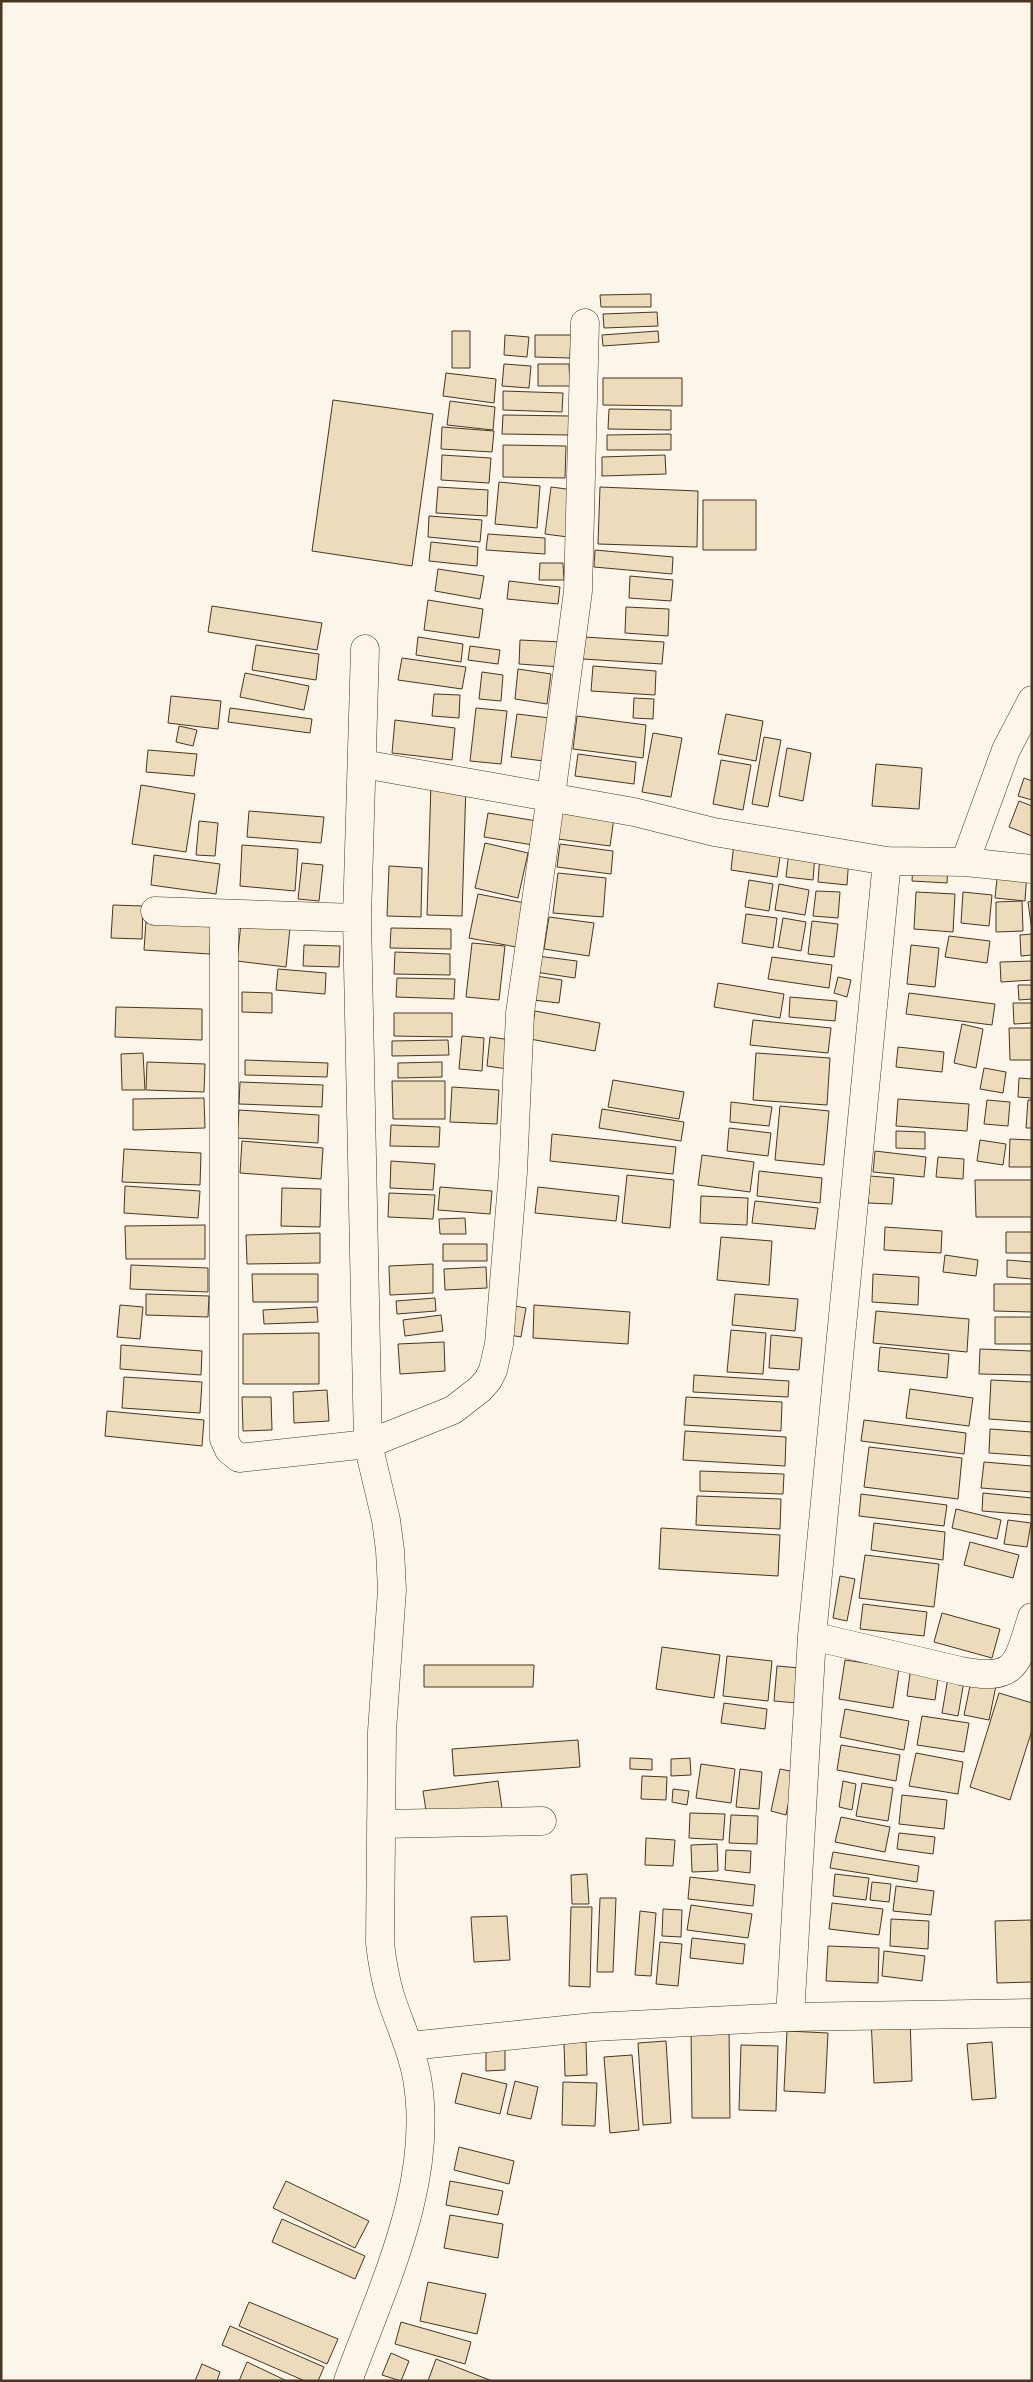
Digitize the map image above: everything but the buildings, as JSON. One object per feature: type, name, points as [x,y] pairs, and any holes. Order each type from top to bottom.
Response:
[{"type":"street","points":[[224,914],[224,1439],[228,1450],[239,1458],[368,1444],[453,1410],[480,1389],[493,1370],[499,1344],[513,1172],[520,1012],[578,591],[585,322]]},
{"type":"street","points":[[348,2381],[408,2212],[422,2132],[421,2107],[410,2046],[391,1997],[384,1972],[380,1944],[382,1731],[391,1582],[386,1520],[368,1444],[357,918],[365,649]]},
{"type":"street","points":[[965,862],[1006,750],[1032,700]]},
{"type":"street","points":[[363,764],[634,812],[714,832],[887,861],[965,862],[1032,869]]},
{"type":"street","points":[[790,2017],[812,1636],[887,861]]},
{"type":"street","points":[[155,911],[357,918]]},
{"type":"street","points":[[812,1636],[978,1675],[997,1675],[1011,1668],[1018,1659],[1032,1617]]},
{"type":"street","points":[[382,1824],[542,1821]]},
{"type":"street","points":[[410,2046],[593,2027],[790,2017],[1032,2013]]}]
